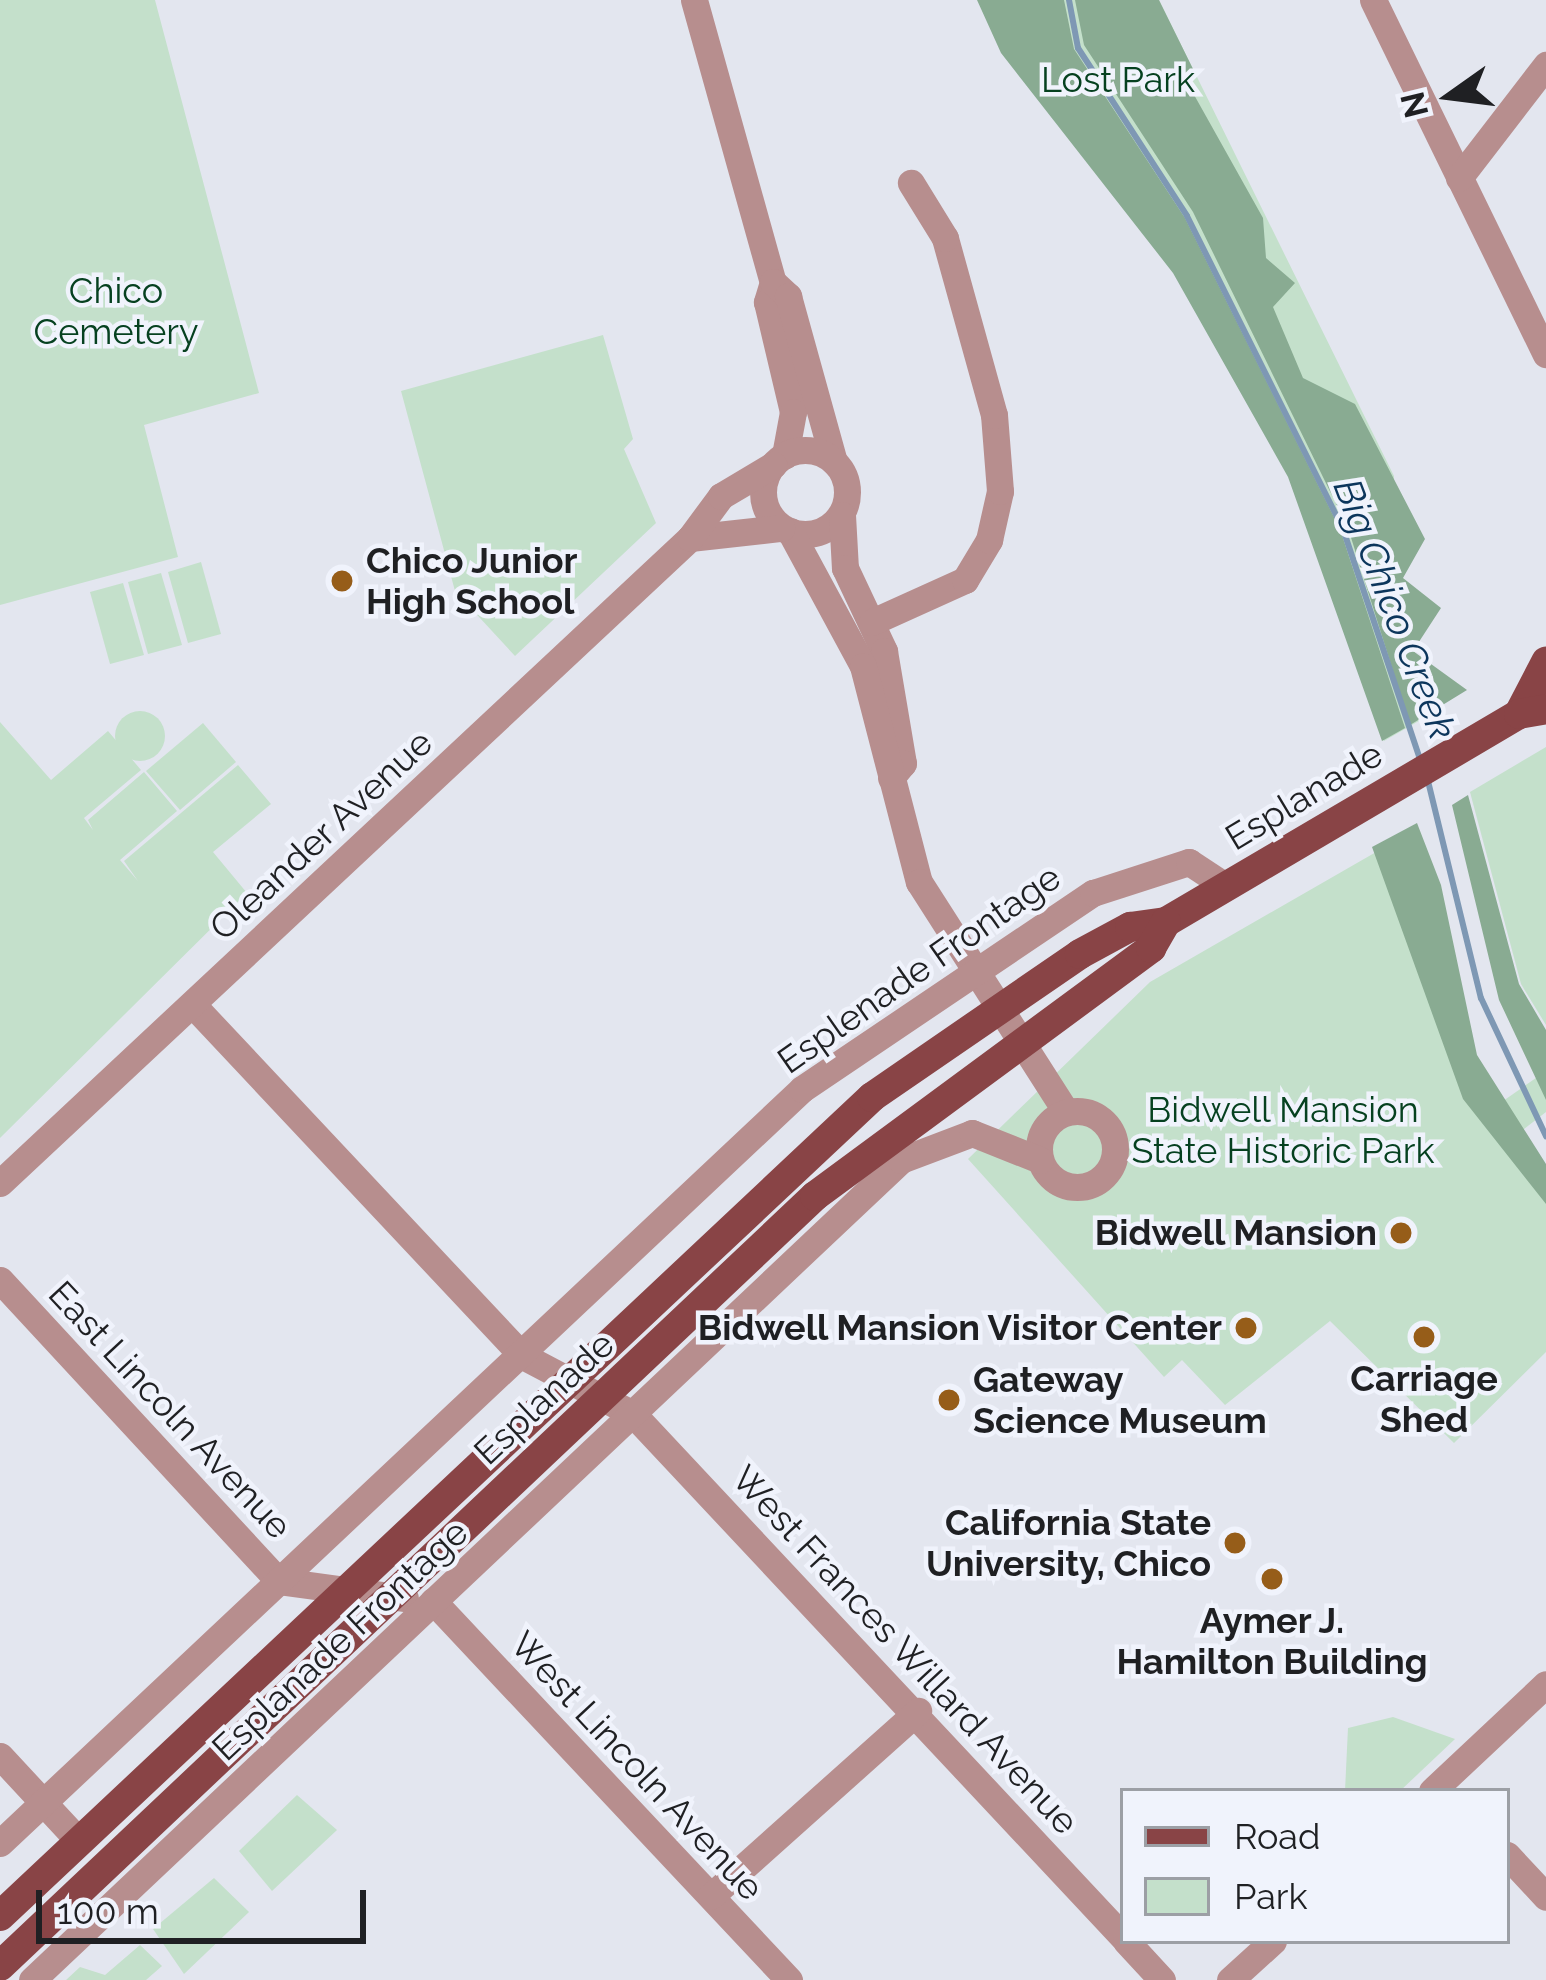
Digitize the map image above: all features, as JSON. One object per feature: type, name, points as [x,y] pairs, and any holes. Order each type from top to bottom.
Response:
[{"type":"main road","points":[[1533,712],[1546,662]]},
{"type":"main road","name":"Esplanade","points":[[0,1916],[338,1589],[824,1135],[996,1008],[1130,927],[1166,922],[1463,747],[1533,712]]},
{"type":"main road","name":"Esplanade","points":[[0,1966],[815,1196],[1017,1039],[1151,948],[1166,922]]},
{"type":"street","points":[[694,0],[773,282],[788,296],[834,461],[848,491],[842,514],[845,568],[872,622],[903,763],[891,778]]},
{"type":"street","points":[[1373,0],[1546,354]]},
{"type":"street","points":[[1459,178],[1546,65]]},
{"type":"street","points":[[872,622],[965,580],[989,540],[1000,491],[994,415],[945,238],[911,183]]},
{"type":"street","points":[[773,282],[767,302],[794,412],[764,494],[850,631],[919,882],[970,970],[1066,1112],[1101,1119],[1114,1141],[1112,1165],[1095,1183],[1070,1187],[1040,1160],[1046,1126],[1066,1112]]},
{"type":"street","points":[[779,460],[804,449],[834,461]]},
{"type":"street","name":"Oleander Avenue","points":[[0,1183],[690,538],[721,496],[779,460]]},
{"type":"street","points":[[690,538],[786,529],[814,533],[842,514]]},
{"type":"street","name":"Esplenade Frontage","points":[[523,1356],[802,1089],[970,970],[1094,893],[1172,865],[1203,864],[1227,887]]},
{"type":"street","name":"West Frances Willard Avenue","points":[[193,1005],[523,1356],[633,1414],[918,1712],[1120,1934]]},
{"type":"street","name":"Esplanade Frontage","points":[[32,1980],[913,1153],[972,1133],[1040,1160]]},
{"type":"street","name":"East Lincoln Avenue","points":[[0,1280],[279,1581],[433,1601]]},
{"type":"street","points":[[0,1843],[523,1356]]},
{"type":"street","name":"West Lincoln Avenue","points":[[433,1601],[789,1980]]},
{"type":"street","points":[[1441,1788],[1546,1684]]},
{"type":"street","points":[[711,1896],[918,1712]]},
{"type":"street","points":[[0,1756],[77,1839]]},
{"type":"street","points":[[1510,1858],[1546,1897]]},
{"type":"street","name":"West Frances Willard Avenue","points":[[1130,1944],[1162,1980]]},
{"type":"street","points":[[1230,1980],[1270,1944]]},
{"type":"green space","name":"Chico Cemetery","points":[[0,0],[155,0],[259,393],[144,425],[178,557],[0,605]]},
{"type":"green space","points":[[977,0],[1064,0],[1074,49],[1185,218],[1340,529],[1405,728],[1382,741],[1288,477],[1173,273],[1001,53]]},
{"type":"green space","name":"Lost Park","points":[[981,0],[1159,0],[1394,476],[1396,579],[1431,714],[1384,741],[1292,475],[1177,270]]},
{"type":"green space","points":[[1075,0],[1159,0],[1194,71],[1188,84],[1263,218],[1266,258],[1295,283],[1273,307],[1303,378],[1355,404],[1425,539],[1403,578],[1441,608],[1413,651],[1467,690],[1410,725],[1348,528],[1193,212],[1084,45]]},
{"type":"green space","points":[[603,335],[633,439],[624,449],[656,523],[515,656],[455,591],[401,391]]},
{"type":"green space","points":[[201,562],[221,634],[188,643],[168,572]]},
{"type":"green space","points":[[161,573],[182,645],[148,654],[128,582]]},
{"type":"green space","points":[[123,583],[144,655],[110,664],[90,592]]},
{"type":"green space","points":[[140,711],[157,719],[165,736],[157,753],[140,761],[123,753],[115,736],[123,719]]},
{"type":"green space","points":[[0,722],[51,780],[108,731],[141,770],[84,818],[93,830],[88,820],[144,772],[177,811],[120,860],[138,881],[124,861],[238,765],[271,804],[213,852],[247,893],[0,1138]]},
{"type":"green space","points":[[203,723],[236,762],[180,810],[146,771]]},
{"type":"green space","points":[[1546,747],[1546,1025],[1521,984],[1470,792]]},
{"type":"green space","points":[[1468,795],[1519,984],[1546,1030],[1546,1100],[1499,1000],[1452,805]]},
{"type":"green space","points":[[1417,823],[1441,885],[1477,1055],[1546,1164],[1546,1204],[1463,1099],[1372,847]]},
{"type":"green space","name":"Bidwell Mansion State Historic Park","points":[[1397,840],[1493,1108],[1546,1071],[1546,1112],[1510,1140],[1546,1186],[1546,1352],[1454,1443],[1330,1321],[1225,1405],[1182,1360],[1164,1377],[968,1159],[1150,982]]},
{"type":"green space","points":[[1393,1717],[1455,1739],[1403,1788],[1345,1788],[1348,1728]]},
{"type":"green space","points":[[297,1795],[337,1830],[272,1891],[239,1851]]},
{"type":"green space","points":[[214,1878],[249,1912],[184,1974],[153,1929]]},
{"type":"green space","points":[[140,1945],[162,1966],[146,1980],[66,1980],[80,1967],[105,1975]]},
{"type":"waterway","name":"Big Chico Creek","points":[[1069,0],[1078,48],[1187,216],[1343,529],[1420,759]]},
{"type":"waterway","name":"Big Chico Creek","points":[[1427,777],[1481,998],[1546,1136]]},
{"type":"place","name":"Chico Junior High School","points":[[342,581]]},
{"type":"place","name":"Bidwell Mansion","points":[[1401,1233]]},
{"type":"place","name":"Bidwell Mansion Visitor Center","points":[[1246,1328]]},
{"type":"place","name":"Carriage Shed","points":[[1424,1337]]},
{"type":"place","name":"Gateway Science Museum","points":[[949,1400]]},
{"type":"place","name":"California State University, Chico","points":[[1235,1543]]},
{"type":"place","name":"Aymer J. Hamilton Building","points":[[1272,1579]]}]
